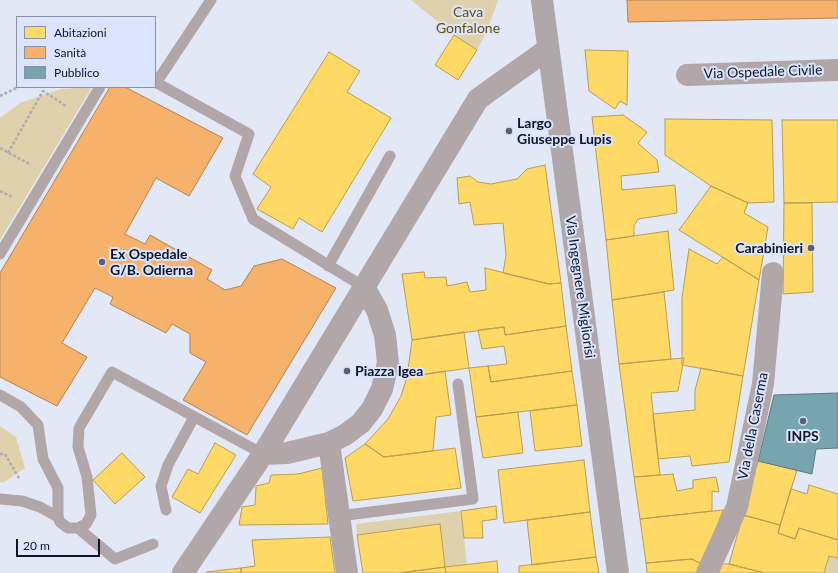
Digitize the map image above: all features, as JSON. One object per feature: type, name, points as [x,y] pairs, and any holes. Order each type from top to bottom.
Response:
[{"type":"street","name":"Via Ingegnere Migliorisi","points":[[542,0],[618,573]]},
{"type":"street","points":[[183,573],[259,460],[478,99],[548,49]]},
{"type":"street","name":"Via Ospedale Civile","points":[[687,74],[838,70]]},
{"type":"street","name":"Via della Caserma","points":[[707,573],[737,507],[762,384],[773,273]]},
{"type":"street","points":[[259,460],[329,443],[345,435],[361,423],[372,409],[382,389],[388,363],[385,336],[377,310],[364,287]]},
{"type":"street","points":[[329,443],[347,573]]},
{"type":"lane","points":[[211,0],[156,82],[249,134],[235,176],[253,219],[364,287]]},
{"type":"lane","points":[[0,254],[99,88]]},
{"type":"lane","points":[[328,266],[390,156]]},
{"type":"lane","points":[[0,395],[21,407],[38,425],[44,459],[58,488],[58,517],[60,522],[68,528],[78,528],[86,524],[91,515],[87,477],[78,447],[79,428],[112,372],[194,417],[259,460]]},
{"type":"lane","points":[[339,516],[473,499],[458,384]]},
{"type":"lane","points":[[166,510],[161,486],[168,465],[194,417]]},
{"type":"lane","points":[[0,499],[22,501],[40,507],[58,517]]},
{"type":"lane","points":[[78,528],[115,559],[152,544]]},
{"type":"path","points":[[0,96],[16,88]]},
{"type":"path","points":[[8,153],[43,92],[83,116]]},
{"type":"path","points":[[0,148],[48,175]]},
{"type":"path","points":[[0,454],[5,454],[22,482],[58,488]]},
{"type":"green space","name":"Cava Gonfalone","points":[[411,0],[498,0],[488,28],[477,50],[454,35]]},
{"type":"green space","points":[[91,88],[0,240],[0,118],[20,103],[61,89]]},
{"type":"green space","points":[[0,426],[16,437],[25,468],[3,483],[0,482]]},
{"type":"green space","points":[[461,511],[467,565],[445,567],[440,524],[357,535],[356,524]]},
{"type":"green space","points":[[829,556],[838,558],[838,573],[824,573]]},
{"type":"building: Abitazioni","points":[[454,35],[477,50],[458,80],[435,65]]},
{"type":"building: Abitazioni","points":[[585,50],[628,51],[627,105],[620,101],[615,109],[589,91]]},
{"type":"building: Abitazioni","points":[[329,52],[360,71],[347,92],[391,118],[322,232],[299,218],[293,229],[257,209],[271,187],[253,174]]},
{"type":"building: Abitazioni","points":[[623,115],[647,132],[638,143],[657,160],[659,172],[621,176],[622,190],[675,185],[677,213],[638,219],[634,226],[634,236],[606,240],[592,117]]},
{"type":"building: Abitazioni","points":[[665,119],[772,120],[774,202],[748,203],[711,186],[665,155]]},
{"type":"building: Abitazioni","points":[[782,120],[838,120],[838,202],[784,203]]},
{"type":"building: Abitazioni","points":[[545,165],[561,283],[549,284],[503,273],[506,255],[503,223],[474,225],[470,202],[459,204],[457,178],[470,176],[478,182],[491,184],[517,179],[527,169]]},
{"type":"building: Abitazioni","points":[[711,186],[748,203],[744,213],[768,227],[759,280],[679,230]]},
{"type":"building: Abitazioni","points":[[784,203],[812,203],[813,292],[783,294]]},
{"type":"building: Abitazioni","points":[[668,231],[674,290],[612,300],[606,240]]},
{"type":"building: Abitazioni","points":[[689,249],[717,264],[723,257],[759,280],[743,376],[682,365],[682,298]]},
{"type":"building: Abitazioni","points":[[485,268],[549,284],[561,283],[566,326],[505,335],[504,327],[412,340],[402,274],[424,272],[425,278],[446,277],[447,286],[467,282],[470,292],[486,290]]},
{"type":"building: Abitazioni","points":[[664,292],[671,359],[619,364],[612,300]]},
{"type":"building: Abitazioni","points":[[566,326],[572,371],[491,382],[488,366],[507,364],[504,346],[482,349],[478,330],[504,327],[505,335]]},
{"type":"building: Abitazioni","points":[[464,332],[469,368],[407,377],[412,340]]},
{"type":"building: Abitazioni","points":[[684,358],[678,391],[651,393],[660,475],[634,477],[619,364]]},
{"type":"building: Abitazioni","points":[[488,366],[491,382],[572,371],[577,405],[476,417],[469,368]]},
{"type":"building: Abitazioni","points":[[701,368],[743,376],[729,462],[692,466],[690,456],[658,459],[653,414],[695,410],[695,390]]},
{"type":"building: Abitazioni","points":[[445,371],[451,415],[436,417],[433,451],[384,457],[365,444],[388,419],[401,396],[407,377]]},
{"type":"building: Abitazioni","points":[[577,405],[582,446],[535,451],[530,411]]},
{"type":"building: Abitazioni","points":[[518,412],[523,453],[483,458],[476,417]]},
{"type":"building: Abitazioni","points":[[215,443],[236,455],[200,513],[172,497],[188,469],[198,474]]},
{"type":"building: Abitazioni","points":[[365,444],[384,457],[455,448],[461,488],[353,501],[345,458]]},
{"type":"building: Abitazioni","points":[[122,453],[145,477],[115,504],[93,480]]},
{"type":"building: Abitazioni","points":[[584,460],[590,512],[504,523],[498,470]]},
{"type":"building: Abitazioni","points":[[758,461],[797,470],[780,525],[743,515]]},
{"type":"building: Abitazioni","points":[[322,468],[328,524],[239,525],[242,507],[255,505],[256,486],[269,483],[271,475],[298,474]]},
{"type":"building: Abitazioni","points":[[673,474],[677,491],[693,488],[693,480],[716,477],[719,492],[712,491],[712,511],[640,519],[634,477]]},
{"type":"building: Abitazioni","points":[[809,485],[838,494],[838,540],[799,528],[795,539],[778,533],[791,489],[807,494]]},
{"type":"building: Abitazioni","points":[[496,506],[497,519],[482,521],[483,538],[464,538],[461,511]]},
{"type":"building: Abitazioni","points":[[723,510],[703,565],[692,559],[646,563],[640,519]]},
{"type":"building: Abitazioni","points":[[590,512],[596,557],[532,565],[527,520]]},
{"type":"building: Abitazioni","points":[[743,515],[780,525],[778,533],[795,539],[799,528],[838,540],[838,558],[829,556],[824,573],[765,573],[729,564]]},
{"type":"building: Abitazioni","points":[[440,524],[445,567],[398,573],[363,573],[357,535]]},
{"type":"building: Abitazioni","points":[[330,537],[335,573],[241,573],[241,568],[255,566],[252,540]]},
{"type":"building: Abitazioni","points":[[596,557],[599,573],[519,573],[519,566]]},
{"type":"building: Abitazioni","points":[[692,559],[703,565],[699,573],[647,573],[646,563]]},
{"type":"building: Abitazioni","points":[[497,561],[498,573],[446,573],[445,567]]},
{"type":"building: Abitazioni","points":[[717,564],[729,564],[764,573],[712,573]]},
{"type":"building: Abitazioni","points":[[445,567],[446,573],[400,573]]},
{"type":"building: Abitazioni","points":[[241,568],[241,573],[206,573],[207,572]]},
{"type":"building: Sanità","points":[[627,0],[838,0],[838,18],[628,22]]},
{"type":"building: Sanità","name":"Ex Ospedale G/B. Odierna","points":[[109,88],[127,88],[223,138],[189,196],[156,178],[125,234],[145,244],[150,235],[212,270],[207,279],[225,290],[241,286],[254,266],[282,259],[336,288],[247,435],[183,400],[206,362],[190,353],[190,334],[172,324],[166,333],[110,304],[113,297],[95,288],[62,343],[87,357],[57,406],[0,377],[0,273]]},
{"type":"building: Pubblico","name":"INPS","points":[[838,393],[838,448],[816,449],[812,474],[758,461],[774,395]]},
{"type":"place","name":"Largo Giuseppe Lupis","points":[[509,131]]},
{"type":"place","name":"Carabinieri","points":[[811,248]]},
{"type":"place","name":"Ex Ospedale G/B. Odierna","points":[[102,262]]},
{"type":"place","name":"Piazza Igea","points":[[347,371]]},
{"type":"place","name":"INPS","points":[[803,421]]}]
